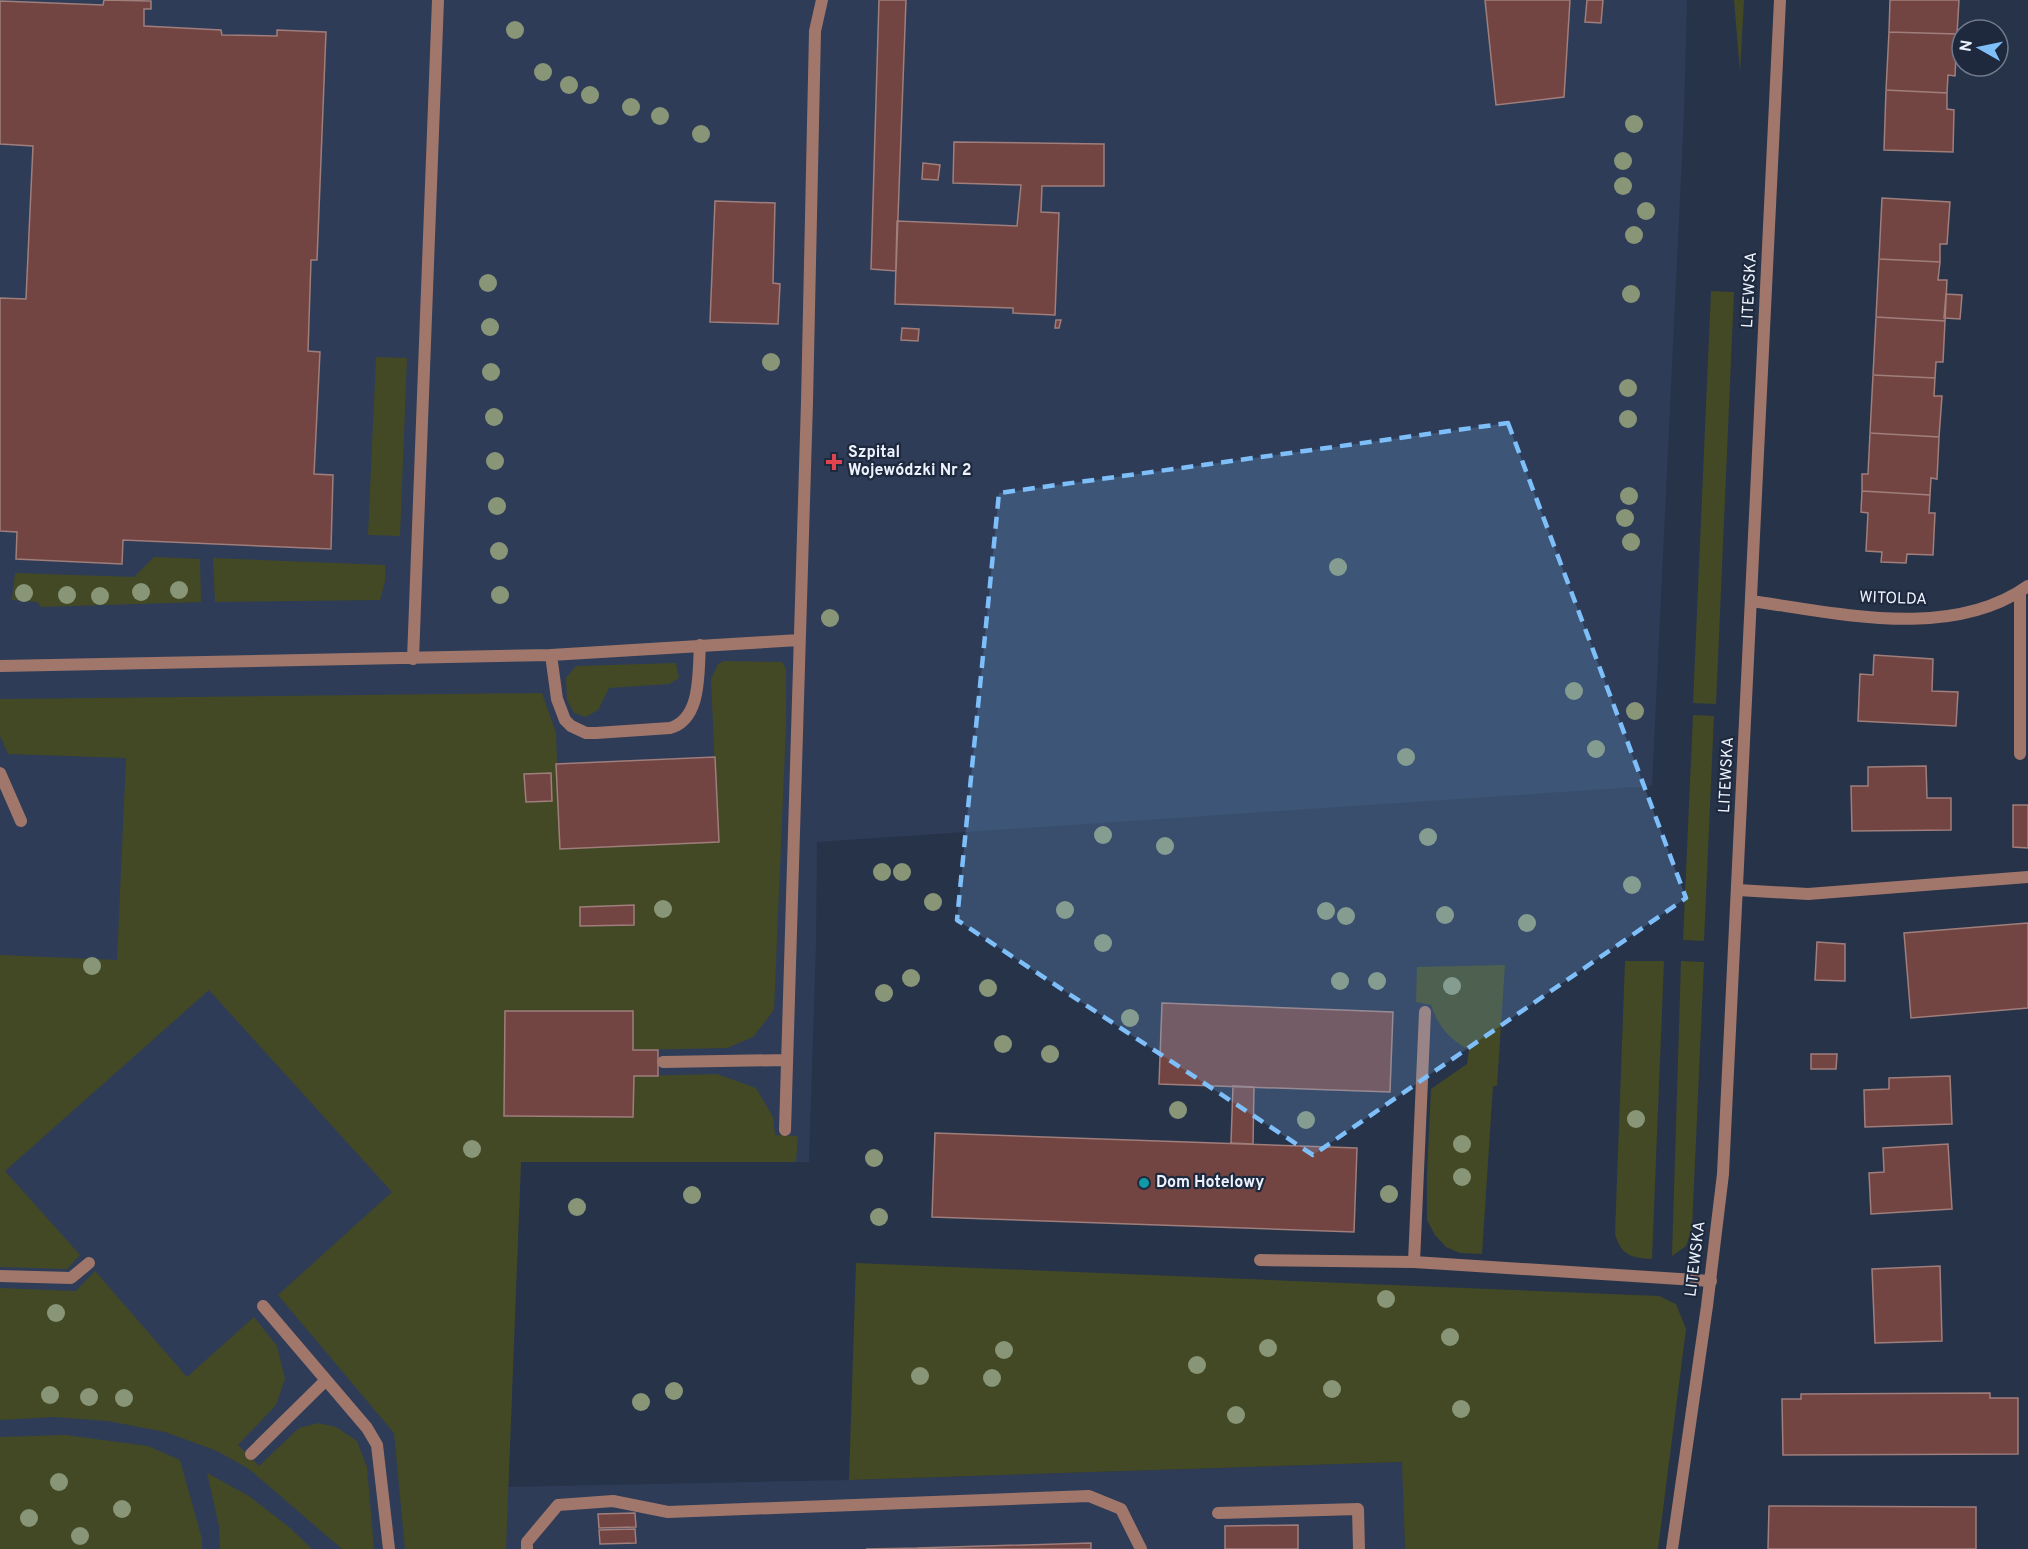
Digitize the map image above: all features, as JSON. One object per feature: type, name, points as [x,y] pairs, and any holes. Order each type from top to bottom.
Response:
[{"type":"street","points":[[412,659],[438,0]]},
{"type":"street","points":[[785,1130],[792,949],[815,31],[822,0]]},
{"type":"street","name":"LITEWSKA","points":[[1672,1549],[1723,1174],[1780,0]]},
{"type":"street","points":[[2020,754],[2024,589]]},
{"type":"street","name":"WITOLDA","points":[[1751,601],[1866,616],[1922,618],[1966,614],[2000,603],[2024,589]]},
{"type":"street","points":[[0,666],[551,655],[799,639]]},
{"type":"street","points":[[551,655],[557,699],[565,720],[578,730],[596,733],[678,726],[686,718],[695,698],[700,645]]},
{"type":"street","points":[[0,773],[21,821]]},
{"type":"street","points":[[1738,890],[1808,894],[2028,877]]},
{"type":"street","points":[[1414,1263],[1425,1012]]},
{"type":"street","points":[[663,1062],[786,1060]]},
{"type":"street","points":[[1260,1260],[1414,1263],[1710,1281]]},
{"type":"street","points":[[0,1276],[71,1278],[89,1263]]},
{"type":"street","points":[[263,1306],[367,1428],[377,1445],[389,1549]]},
{"type":"street","points":[[251,1454],[326,1380]]},
{"type":"street","points":[[527,1549],[527,1542],[558,1505],[613,1501],[668,1512],[1089,1496],[1121,1509],[1141,1549]]},
{"type":"street","points":[[1218,1513],[1358,1509],[1359,1549]]},
{"type":"highlighted area","points":[[1508,423],[1686,898],[1313,1155],[957,920],[999,493]]},
{"type":"shaded area","name":"Szpital Wojewódzki Nr 2","points":[[0,0],[1687,0],[1684,114],[1652,786],[817,842],[809,1162],[521,1162],[508,1487],[849,1480],[1403,1462],[1405,1549],[0,1549]]},
{"type":"green space","points":[[1734,0],[1744,0],[1740,72]]},
{"type":"green space","points":[[1711,291],[1734,292],[1716,704],[1693,703]]},
{"type":"green space","points":[[376,357],[407,358],[400,536],[368,535]]},
{"type":"green space","points":[[154,557],[200,559],[201,602],[41,607],[37,602],[12,600],[15,573],[134,577]]},
{"type":"green space","points":[[213,558],[385,565],[385,581],[380,600],[215,602]]},
{"type":"green space","points":[[724,661],[782,662],[786,669],[786,726],[774,1010],[753,1037],[727,1048],[633,1050],[633,1011],[505,1011],[504,1116],[632,1117],[634,1076],[717,1074],[756,1088],[773,1117],[775,1135],[798,1136],[796,1162],[521,1162],[506,1549],[405,1549],[394,1433],[278,1295],[392,1192],[209,990],[5,1171],[80,1255],[67,1269],[0,1267],[0,955],[117,960],[126,758],[8,754],[0,736],[0,699],[542,693],[556,733],[560,849],[718,842],[711,679],[718,664]]},
{"type":"green space","points":[[676,663],[679,678],[669,684],[609,688],[598,710],[586,717],[574,713],[567,700],[566,678],[576,666]]},
{"type":"green space","points":[[1693,715],[1714,716],[1704,941],[1683,940]]},
{"type":"green space","points":[[1625,961],[1664,961],[1652,1259],[1638,1258],[1628,1254],[1620,1247],[1615,1234]]},
{"type":"green space","points":[[1681,961],[1704,962],[1692,1229],[1686,1246],[1672,1256]]},
{"type":"green space","points":[[1505,965],[1497,1086],[1493,1086],[1482,1254],[1460,1253],[1446,1247],[1435,1235],[1427,1220],[1427,1174],[1431,1089],[1467,1064],[1469,1050],[1445,1031],[1431,1005],[1416,1002],[1417,967]]},
{"type":"green space","points":[[856,1263],[1659,1296],[1676,1304],[1686,1329],[1658,1549],[1405,1549],[1402,1462],[849,1480]]},
{"type":"green space","points":[[95,1271],[187,1377],[254,1317],[277,1346],[285,1379],[276,1405],[238,1445],[259,1466],[299,1428],[318,1423],[336,1427],[357,1441],[367,1467],[374,1549],[342,1549],[249,1469],[217,1451],[165,1432],[108,1421],[53,1417],[0,1420],[0,1288],[76,1291]]},
{"type":"green space","points":[[65,1435],[148,1446],[180,1460],[202,1539],[202,1549],[0,1549],[0,1437]]},
{"type":"green space","points":[[207,1473],[249,1496],[289,1527],[312,1549],[220,1549],[219,1526]]},
{"type":"building","points":[[104,0],[151,1],[151,9],[144,9],[144,26],[221,30],[222,35],[277,36],[277,30],[326,32],[317,260],[311,260],[308,351],[320,352],[314,474],[333,475],[331,549],[123,540],[122,564],[16,559],[17,532],[0,531],[0,298],[26,299],[33,146],[0,144],[0,1],[103,5]]},
{"type":"building","points":[[879,0],[906,0],[896,271],[871,269]]},
{"type":"building","points":[[1485,0],[1570,0],[1564,97],[1496,105]]},
{"type":"building","points":[[1587,0],[1603,0],[1601,23],[1585,22]]},
{"type":"building","points":[[1890,0],[1959,0],[1958,18],[1950,18],[1950,34],[1889,32]]},
{"type":"building","points":[[1889,32],[1950,34],[1950,75],[1948,75],[1947,93],[1886,90]]},
{"type":"building","points":[[1886,90],[1947,93],[1947,109],[1954,110],[1953,152],[1884,150]]},
{"type":"building","points":[[954,142],[1104,144],[1104,186],[1042,186],[1041,212],[1059,213],[1055,315],[1013,313],[1013,308],[895,304],[897,221],[1017,226],[1021,185],[953,183]]},
{"type":"building","points":[[923,163],[940,165],[938,180],[922,179]]},
{"type":"building","points":[[1882,198],[1950,202],[1947,244],[1940,244],[1940,262],[1879,259]]},
{"type":"building","points":[[715,201],[775,203],[773,283],[780,284],[778,324],[710,322]]},
{"type":"building","points":[[1879,259],[1940,262],[1938,280],[1947,280],[1945,321],[1876,317]]},
{"type":"building","points":[[1946,294],[1962,295],[1960,319],[1944,318]]},
{"type":"building","points":[[1876,317],[1945,321],[1943,362],[1936,362],[1935,378],[1873,375]]},
{"type":"building","points":[[1056,320],[1061,320],[1059,328],[1055,328]]},
{"type":"building","points":[[902,328],[919,329],[918,341],[901,340]]},
{"type":"building","points":[[1873,375],[1935,378],[1934,396],[1942,396],[1939,437],[1870,433]]},
{"type":"building","points":[[1870,433],[1939,437],[1937,479],[1931,478],[1930,495],[1862,491],[1862,474],[1868,474]]},
{"type":"building","points":[[1862,491],[1930,495],[1929,513],[1935,513],[1933,555],[1907,554],[1906,563],[1881,562],[1882,552],[1866,551],[1868,513],[1861,512]]},
{"type":"building","points":[[1874,655],[1933,659],[1932,691],[1958,692],[1956,726],[1858,721],[1860,674],[1873,675]]},
{"type":"building","points":[[715,757],[719,842],[560,849],[556,764]]},
{"type":"building","points":[[1926,766],[1927,798],[1951,798],[1951,830],[1852,831],[1851,786],[1868,786],[1868,767]]},
{"type":"building","points":[[551,773],[552,801],[526,802],[524,774]]},
{"type":"building","points":[[2013,805],[2028,805],[2028,848],[2013,847]]},
{"type":"building","points":[[634,905],[634,925],[580,926],[580,907]]},
{"type":"building","points":[[2028,923],[2028,1008],[1911,1018],[1904,933]]},
{"type":"building","points":[[1817,942],[1845,944],[1845,981],[1815,980]]},
{"type":"building","points":[[1162,1003],[1393,1012],[1390,1092],[1159,1084]]},
{"type":"building","points":[[505,1011],[633,1011],[633,1050],[658,1050],[658,1076],[634,1076],[633,1117],[504,1116]]},
{"type":"building","points":[[1811,1054],[1837,1054],[1836,1069],[1811,1069]]},
{"type":"building","points":[[1950,1076],[1952,1124],[1865,1127],[1864,1090],[1889,1089],[1889,1078]]},
{"type":"building","points":[[1233,1086],[1254,1087],[1253,1144],[1231,1143]]},
{"type":"building","name":"Dom Hotelowy","points":[[935,1133],[1357,1148],[1354,1232],[932,1217]]},
{"type":"building","points":[[1948,1144],[1952,1209],[1871,1214],[1869,1173],[1884,1172],[1883,1148]]},
{"type":"building","points":[[1940,1266],[1942,1341],[1875,1343],[1872,1269]]},
{"type":"building","points":[[1990,1393],[1990,1398],[2018,1398],[2018,1454],[1783,1455],[1782,1399],[1801,1399],[1801,1394]]},
{"type":"building","points":[[1769,1506],[1976,1507],[1976,1549],[1768,1549]]},
{"type":"building","points":[[635,1513],[636,1527],[599,1528],[598,1514]]},
{"type":"building","points":[[1298,1525],[1298,1549],[1225,1549],[1225,1526]]},
{"type":"building","points":[[635,1529],[636,1543],[600,1544],[599,1530]]},
{"type":"building","points":[[1091,1543],[1091,1549],[918,1548]]},
{"type":"building","points":[[918,1548],[919,1549],[866,1549]]},
{"type":"place","name":"Szpital Wojewódzki Nr 2","points":[[834,462]]},
{"type":"place","name":"Dom Hotelowy","points":[[1144,1183]]}]
